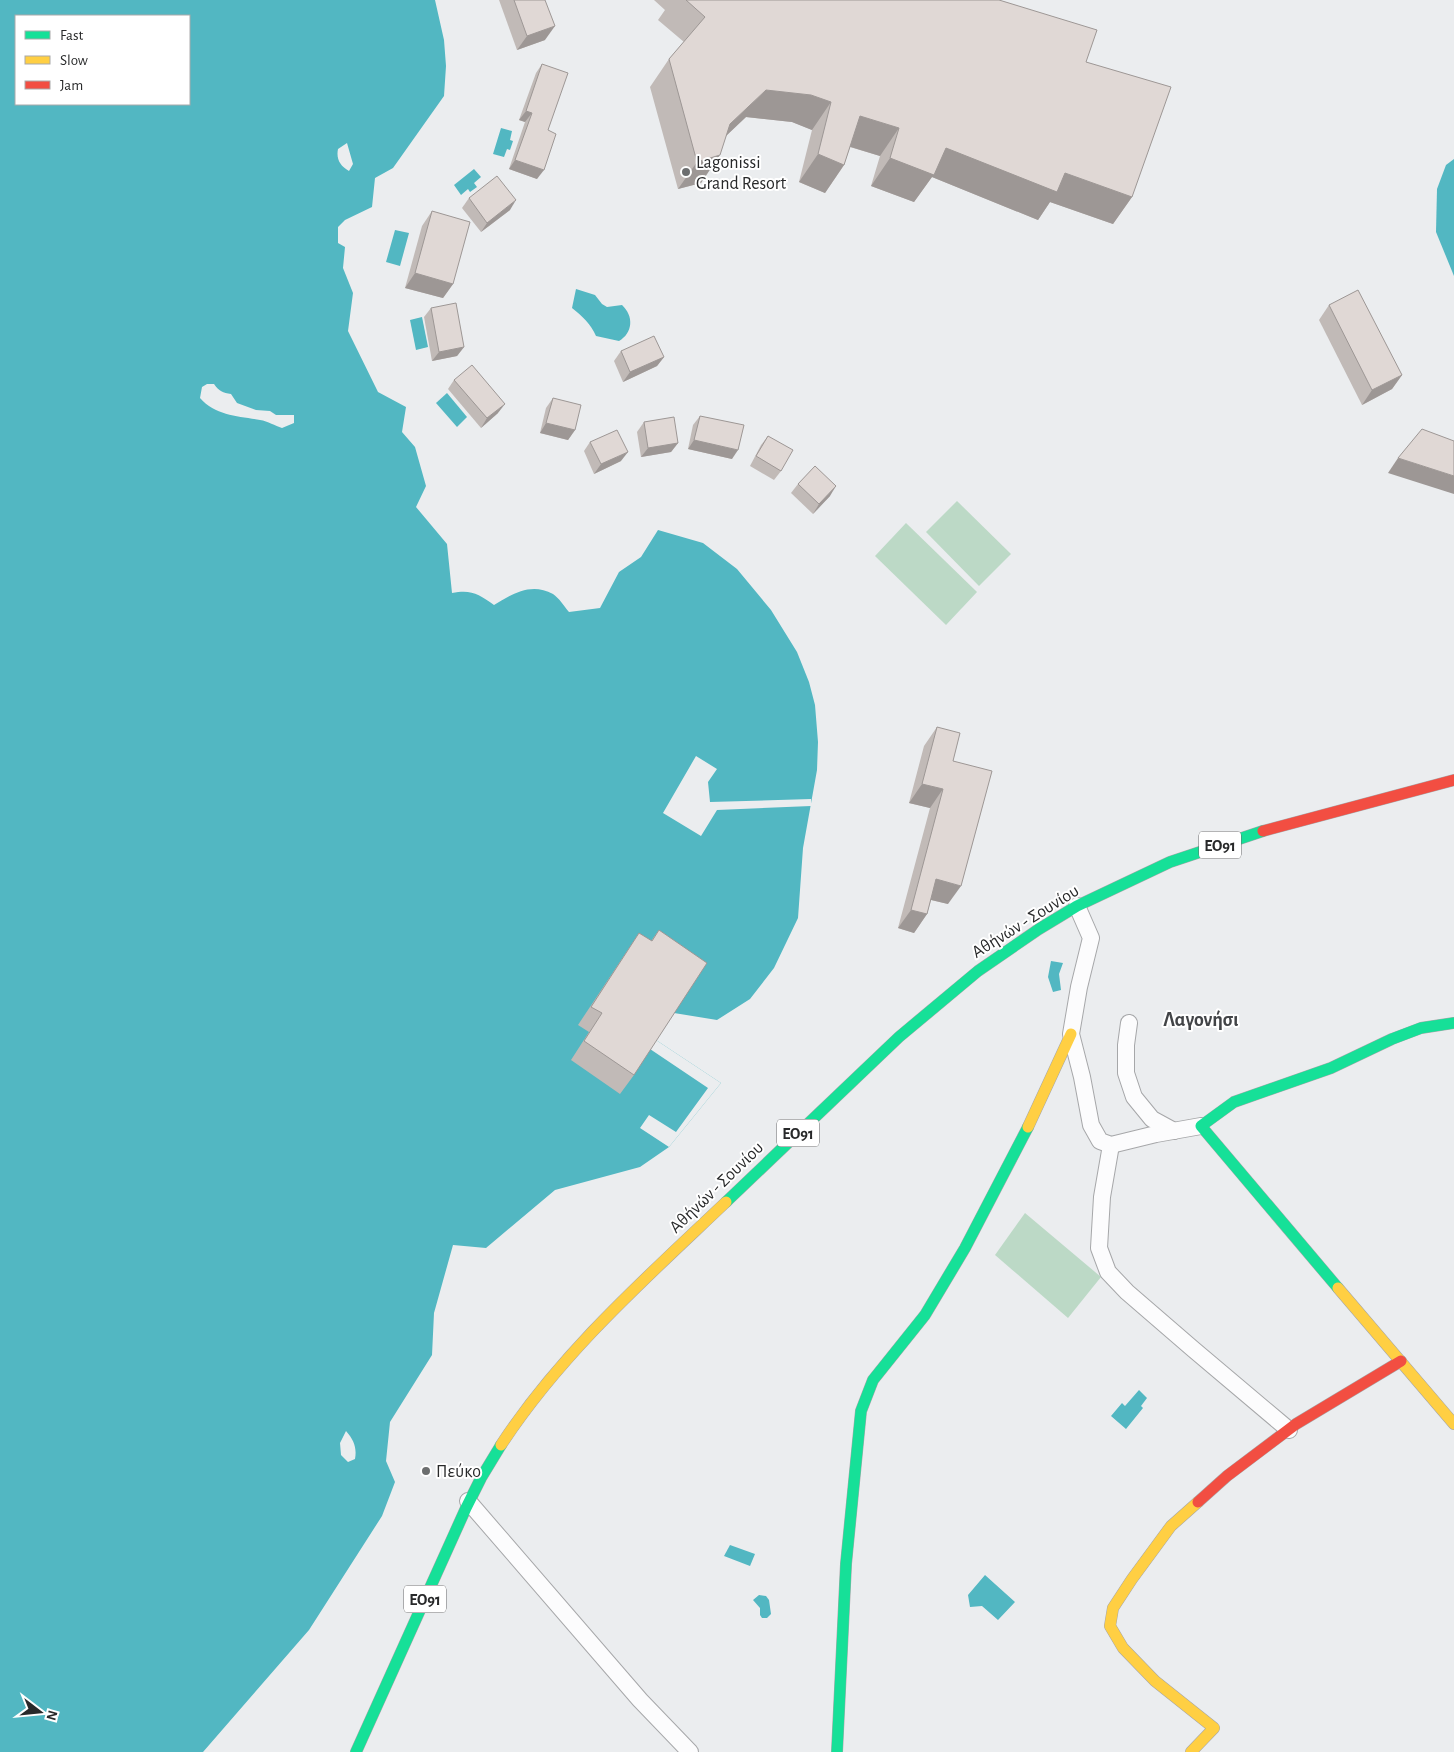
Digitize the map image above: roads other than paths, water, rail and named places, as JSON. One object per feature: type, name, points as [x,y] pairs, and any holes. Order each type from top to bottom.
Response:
[{"type":"street","name":"Αθήνών - Σουνίου","points":[[356,1752],[468,1500],[516,1421],[570,1354],[612,1311],[899,1037],[978,971],[1039,929],[1077,906],[1170,862],[1272,828],[1454,780]]},
{"type":"street","points":[[837,1752],[846,1564],[861,1411],[873,1380],[925,1315],[965,1248],[1022,1138],[1071,1034],[1091,938],[1077,906]]},
{"type":"street","points":[[1129,1023],[1126,1045],[1126,1073],[1134,1098],[1152,1119],[1174,1131]]},
{"type":"street","points":[[1071,1034],[1082,1077],[1091,1125],[1100,1141],[1111,1145],[1201,1126],[1234,1102],[1331,1068],[1392,1039],[1421,1028],[1454,1023]]},
{"type":"street","points":[[1201,1126],[1454,1424]]},
{"type":"street","points":[[1111,1145],[1102,1197],[1099,1248],[1108,1272],[1127,1292],[1192,1349],[1289,1430]]},
{"type":"street","points":[[1192,1752],[1214,1728],[1155,1681],[1123,1648],[1110,1626],[1113,1608],[1171,1526],[1227,1476],[1289,1430],[1401,1361]]},
{"type":"street","points":[[468,1500],[640,1700],[690,1752]]},
{"type":"water","points":[[0,0],[435,0],[444,40],[446,66],[444,96],[393,168],[375,178],[372,207],[345,220],[338,227],[338,243],[345,247],[343,268],[353,293],[348,331],[378,392],[406,407],[402,432],[415,447],[426,486],[416,507],[447,544],[452,593],[474,593],[494,605],[522,591],[537,589],[553,594],[569,612],[600,608],[619,572],[641,557],[658,530],[703,543],[737,569],[771,610],[797,652],[809,682],[815,705],[818,742],[817,770],[803,848],[798,918],[774,968],[750,999],[717,1020],[674,1013],[656,1040],[721,1083],[669,1147],[640,1167],[555,1190],[486,1248],[453,1245],[434,1313],[432,1355],[390,1422],[386,1461],[395,1482],[382,1516],[309,1630],[203,1752],[0,1752]],"holes":[[[347,143],[353,164],[349,171],[339,162],[338,156],[338,149]],[[207,384],[214,384],[221,391],[231,394],[237,403],[256,410],[270,411],[276,415],[294,415],[294,423],[282,428],[263,421],[220,412],[200,398],[202,387]],[[346,1431],[356,1451],[355,1459],[348,1462],[341,1455],[340,1443]]]},
{"type":"water","points":[[501,128],[512,131],[510,140],[513,141],[510,150],[507,149],[504,157],[493,154]]},
{"type":"water","points":[[1454,159],[1454,276],[1436,232],[1437,189],[1446,165]]},
{"type":"water","points":[[474,169],[481,177],[474,183],[477,187],[470,192],[468,189],[461,195],[454,185]]},
{"type":"water","points":[[395,230],[409,233],[400,266],[386,262]]},
{"type":"water","points":[[576,289],[595,295],[607,307],[622,305],[626,309],[629,314],[630,324],[624,338],[619,341],[596,336],[586,320],[572,308]]},
{"type":"water","points":[[422,317],[428,347],[416,350],[410,320]]},
{"type":"water","points":[[447,393],[467,417],[457,427],[436,403]]},
{"type":"water","points":[[1051,961],[1063,963],[1059,974],[1061,990],[1053,992],[1048,977]]},
{"type":"water","points":[[1139,1390],[1147,1398],[1141,1406],[1143,1408],[1126,1429],[1111,1416],[1122,1403],[1125,1406]]},
{"type":"water","points":[[730,1545],[755,1554],[750,1566],[724,1556]]},
{"type":"water","points":[[985,1575],[1015,1602],[998,1620],[982,1606],[970,1607],[968,1595]]},
{"type":"water","points":[[759,1595],[766,1596],[769,1600],[771,1614],[767,1618],[762,1618],[760,1608],[753,1600]]},
{"type":"place","name":"Lagonissi Grand Resort","points":[[686,172]]},
{"type":"place","name":"Πεύκο","points":[[426,1471]]},
{"type":"district","name":"Λαγονήσι","points":[[1201,1019]]}]
